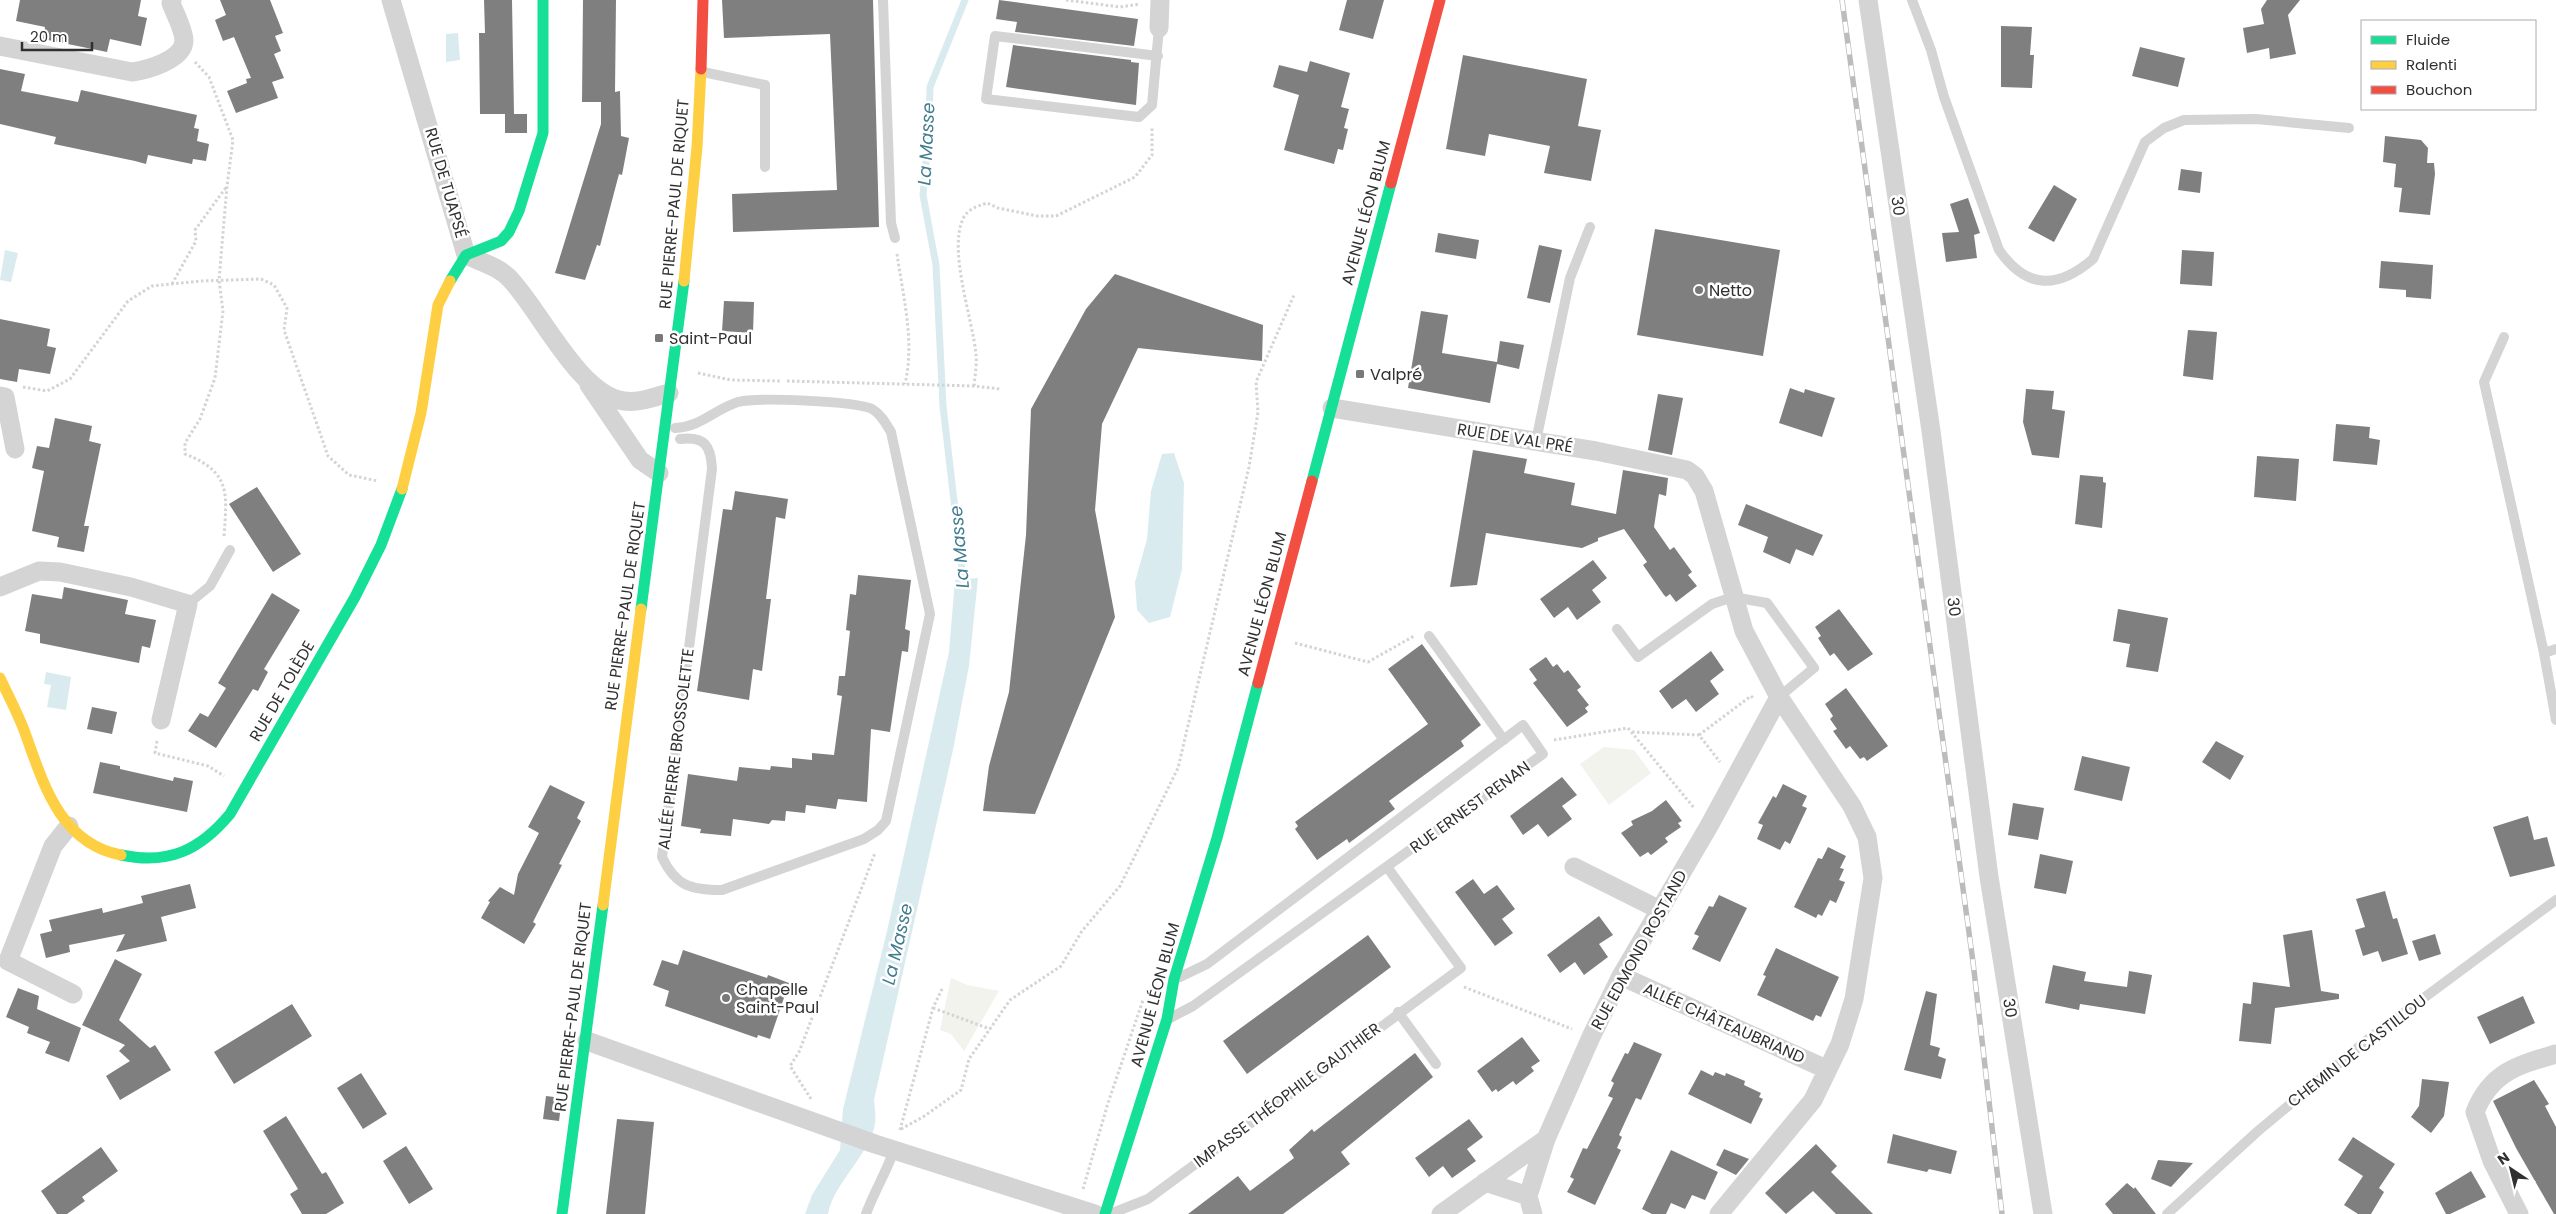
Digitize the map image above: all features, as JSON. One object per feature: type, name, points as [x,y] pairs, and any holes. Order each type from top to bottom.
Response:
[{"type":"street","points":[[0,46],[132,72],[142,70],[172,57],[182,48],[184,40],[171,3],[172,0]]},
{"type":"street","name":"RUE DE TUAPSÉ","points":[[391,0],[466,255],[491,266],[509,278],[587,382],[622,400],[642,401],[669,393]]},
{"type":"street","points":[[466,255],[488,248],[501,241],[510,232],[519,211],[543,133],[543,0]]},
{"type":"street","name":"RUE PIERRE-PAUL DE RIQUET","points":[[562,1214],[587,1041],[604,887],[696,178],[702,72],[702,0]]},
{"type":"street","name":"AVENUE LÉON BLUM","points":[[1105,1214],[1167,1020],[1174,979],[1216,838],[1440,0]]},
{"type":"street","name":"30","points":[[1868,0],[1931,431],[1989,877],[2043,1214]]},
{"type":"street","points":[[1159,28],[1160,1]]},
{"type":"street","name":"RUE DE TOLÈDE","points":[[0,678],[21,724],[44,787],[69,826],[101,850],[113,855],[152,859],[170,857],[187,851],[204,841],[221,826],[239,801],[281,722],[344,618],[373,564],[403,486],[424,401],[438,305],[444,290],[466,255]]},
{"type":"street","points":[[587,382],[640,460],[659,474]]},
{"type":"street","points":[[3,396],[15,449]]},
{"type":"street","name":"RUE DE VAL PRÉ","points":[[1332,408],[1596,451],[1687,470],[1695,476],[1704,491],[1733,597]]},
{"type":"street","points":[[0,587],[39,571],[60,572],[131,587],[188,604],[161,720]]},
{"type":"street","points":[[1719,1214],[1813,1100],[1826,1069],[1840,1044],[1854,999],[1873,878],[1867,837],[1852,806],[1779,697],[1744,631],[1733,597]]},
{"type":"street","name":"RUE EDMOND ROSTAND","points":[[1530,1205],[1546,1139],[1591,1037],[1621,976],[1708,826],[1779,697]]},
{"type":"street","points":[[69,826],[53,846],[8,961],[73,994]]},
{"type":"street","points":[[1574,867],[1660,910]]},
{"type":"street","name":"ALLÉE CHÂTEAUBRIAND","points":[[1621,976],[1826,1069]]},
{"type":"street","points":[[587,1041],[875,1144],[1095,1214]]},
{"type":"street","points":[[2519,1214],[2492,1161],[2475,1112],[2482,1094],[2513,1066],[2556,1054]]},
{"type":"street","points":[[1440,1214],[1546,1139]]},
{"type":"street","points":[[1485,1182],[1530,1205]]},
{"type":"lane","points":[[883,0],[891,223],[895,238]]},
{"type":"lane","points":[[1912,0],[1931,50],[1944,97],[1999,250],[2011,267],[2031,278],[2050,282],[2078,272],[2093,259],[2145,142],[2164,128],[2184,120],[2247,119],[2348,128]]},
{"type":"lane","points":[[1158,56],[994,36],[986,99],[1135,118],[1152,105],[1158,56],[1159,28]]},
{"type":"lane","points":[[702,72],[765,85],[765,167]]},
{"type":"lane","points":[[1536,441],[1570,278],[1590,227]]},
{"type":"lane","points":[[2504,337],[2484,382],[2544,653],[2556,720]]},
{"type":"lane","points":[[675,428],[690,427],[724,408],[746,400],[855,404],[872,410],[883,418],[891,432],[930,614],[886,822],[878,830]]},
{"type":"lane","name":"ALLÉE PIERRE BROSSOLETTE","points":[[680,439],[700,440],[706,445],[711,454],[712,469],[662,857],[670,872],[679,882],[704,890],[722,890],[864,839],[878,830]]},
{"type":"lane","points":[[188,604],[210,586],[230,550]]},
{"type":"lane","points":[[1617,629],[1638,657],[1712,604],[1733,597],[1767,603],[1814,668],[1779,697]]},
{"type":"lane","points":[[1429,636],[1504,740]]},
{"type":"lane","points":[[2544,653],[2556,649]]},
{"type":"lane","name":"RUE ERNEST RENAN","points":[[1167,1020],[1193,1006],[1544,754],[1523,726],[1207,964],[1174,979]]},
{"type":"lane","name":"IMPASSE THÉOPHILE GAUTHIER","points":[[1110,1214],[1148,1199],[1398,1012],[1461,968],[1387,867]]},
{"type":"lane","name":"CHEMIN DE CASTILLOU","points":[[2166,1214],[2258,1131],[2367,1040],[2556,900]]},
{"type":"lane","points":[[1398,1012],[1436,1064]]},
{"type":"lane","points":[[866,1214],[878,1186],[886,1174],[894,1150]]},
{"type":"path","points":[[1066,0],[1120,7],[1160,1]]},
{"type":"path","points":[[182,48],[209,77],[233,140],[219,280],[223,311],[216,378],[200,420],[185,443],[185,454],[200,460],[218,474],[226,496],[223,540],[230,550]]},
{"type":"path","points":[[974,386],[977,356],[966,301],[958,238],[963,218],[973,208],[988,203],[998,208],[1037,216],[1056,216],[1135,177],[1152,155],[1152,105]]},
{"type":"path","points":[[172,284],[196,242],[195,230],[227,186]]},
{"type":"path","points":[[895,238],[909,342],[908,384]]},
{"type":"path","points":[[3,396],[23,388],[47,391],[70,379],[128,301],[152,286],[219,280],[261,279],[274,285],[287,308],[284,330],[328,456],[349,475],[403,486]]},
{"type":"path","points":[[900,1129],[923,1117],[961,1090],[969,1059],[1010,1000],[1061,966],[1082,930],[1120,886],[1178,768],[1249,467],[1258,412],[1256,382],[1294,295]]},
{"type":"path","points":[[701,374],[731,380],[974,386],[1000,389]]},
{"type":"path","points":[[1270,636],[1368,662],[1392,646],[1417,635],[1429,636]]},
{"type":"path","points":[[1632,732],[1699,735],[1751,696],[1769,713]]},
{"type":"path","points":[[161,720],[155,753],[217,770],[227,779],[239,801]]},
{"type":"path","points":[[1536,743],[1628,728],[1708,826]]},
{"type":"path","points":[[1699,735],[1734,780]]},
{"type":"path","points":[[820,1124],[814,1102],[790,1066],[799,1052],[836,959],[879,841],[878,830]]},
{"type":"path","points":[[1444,980],[1591,1037]]},
{"type":"path","points":[[894,1150],[932,1008],[943,987]]},
{"type":"path","points":[[932,1008],[990,1029]]},
{"type":"shaded area","points":[[1604,747],[1634,750],[1651,773],[1609,805],[1580,764]]},
{"type":"shaded area","points":[[951,978],[967,985],[999,991],[964,1051],[951,1034],[940,1030]]},
{"type":"water","points":[[458,33],[460,60],[446,62],[446,34]]},
{"type":"water","points":[[5,250],[18,253],[11,282],[0,280]]},
{"type":"water","points":[[1174,453],[1184,483],[1182,569],[1170,617],[1149,623],[1137,610],[1135,582],[1147,539],[1151,491],[1162,454]]},
{"type":"water","points":[[978,578],[969,666],[953,750],[874,1100],[875,1124],[872,1136],[837,1191],[831,1202],[828,1214],[805,1214],[812,1195],[840,1150],[843,1109],[887,931],[949,652],[955,580]]},
{"type":"water","points":[[46,672],[71,677],[66,710],[47,707],[51,685],[44,684]]},
{"type":"building","points":[[20,0],[141,0],[138,16],[147,18],[141,46],[110,39],[107,52],[43,39],[45,27],[16,21]]},
{"type":"building","points":[[220,0],[270,0],[283,33],[275,36],[281,51],[274,54],[284,78],[272,82],[278,98],[236,113],[227,91],[247,83],[246,79],[251,78],[234,37],[223,41],[215,20],[226,15]]},
{"type":"building","points":[[484,0],[512,0],[514,114],[480,114],[479,33],[485,33]]},
{"type":"building","points":[[583,0],[616,0],[615,92],[620,91],[621,136],[629,138],[622,175],[619,174],[600,246],[597,245],[585,280],[555,273],[601,124],[601,102],[582,102]]},
{"type":"building","points":[[722,0],[873,0],[879,227],[733,232],[732,194],[837,190],[830,34],[724,38]]},
{"type":"building","points":[[999,0],[1138,19],[1134,46],[1015,32],[1017,22],[996,19]]},
{"type":"building","points":[[1347,0],[1384,0],[1373,39],[1339,30]]},
{"type":"building","points":[[2267,0],[2300,0],[2288,15],[2296,54],[2270,59],[2269,48],[2247,53],[2243,28],[2264,24],[2261,9]]},
{"type":"building","points":[[2001,26],[2032,27],[2030,55],[2034,55],[2032,88],[2001,87]]},
{"type":"building","points":[[1013,45],[1131,60],[1131,62],[1139,63],[1136,105],[1006,87]]},
{"type":"building","points":[[2140,47],[2185,58],[2178,87],[2132,76]]},
{"type":"building","points":[[1463,55],[1587,79],[1578,126],[1601,130],[1591,181],[1544,173],[1550,146],[1489,134],[1485,156],[1446,149]]},
{"type":"building","points":[[1310,61],[1350,73],[1341,107],[1349,109],[1344,128],[1348,129],[1343,150],[1338,149],[1334,164],[1284,150],[1299,95],[1273,87],[1279,65],[1307,72]]},
{"type":"building","points":[[0,69],[25,74],[21,91],[78,102],[81,90],[197,115],[194,128],[199,129],[197,141],[209,144],[206,161],[193,159],[192,164],[148,155],[146,164],[54,144],[56,137],[0,124]]},
{"type":"building","points":[[505,114],[527,114],[527,133],[505,133]]},
{"type":"building","points":[[2385,136],[2421,140],[2428,148],[2427,163],[2434,163],[2435,174],[2430,215],[2399,212],[2402,188],[2394,187],[2396,164],[2383,162]]},
{"type":"building","points":[[2181,169],[2202,172],[2200,193],[2178,190]]},
{"type":"building","points":[[2054,185],[2077,199],[2054,242],[2028,228]]},
{"type":"building","points":[[1968,198],[1980,233],[1974,235],[1977,258],[1946,262],[1942,233],[1959,232],[1950,204]]},
{"type":"building","points":[[1655,229],[1780,250],[1763,356],[1637,335]]},
{"type":"building","points":[[1438,233],[1479,240],[1476,259],[1435,252]]},
{"type":"building","points":[[1539,245],[1562,250],[1550,303],[1527,298]]},
{"type":"building","points":[[2182,250],[2214,252],[2212,286],[2180,284]]},
{"type":"building","points":[[2381,261],[2433,265],[2431,299],[2406,297],[2406,290],[2379,288]]},
{"type":"building","points":[[1115,274],[1263,325],[1262,361],[1138,348],[1102,424],[1095,510],[1115,617],[1035,814],[983,811],[989,766],[1009,692],[1026,535],[1031,409],[1086,309]]},
{"type":"building","points":[[724,301],[754,302],[753,333],[722,331]]},
{"type":"building","points":[[1421,311],[1448,315],[1442,353],[1497,362],[1500,341],[1524,345],[1519,369],[1497,364],[1490,403],[1408,388]]},
{"type":"building","points":[[0,319],[50,329],[47,346],[56,348],[50,374],[19,369],[17,382],[0,379]]},
{"type":"building","points":[[2188,330],[2217,332],[2213,380],[2183,376]]},
{"type":"building","points":[[1790,388],[1804,393],[1805,389],[1835,398],[1822,437],[1779,423]]},
{"type":"building","points":[[2026,389],[2054,391],[2052,409],[2065,411],[2059,458],[2032,455],[2023,422]]},
{"type":"building","points":[[1658,394],[1683,398],[1672,455],[1648,450]]},
{"type":"building","points":[[55,418],[92,426],[89,441],[101,444],[84,526],[89,526],[84,552],[57,547],[59,537],[32,531],[44,471],[32,468],[37,446],[49,448]]},
{"type":"building","points":[[2336,424],[2370,427],[2369,438],[2380,440],[2377,465],[2333,461]]},
{"type":"building","points":[[1473,450],[1527,459],[1524,473],[1575,483],[1571,505],[1616,514],[1623,470],[1668,478],[1666,496],[1659,494],[1654,527],[1670,550],[1674,547],[1692,572],[1688,575],[1697,586],[1676,602],[1670,594],[1666,597],[1643,565],[1647,562],[1624,529],[1598,538],[1598,541],[1582,548],[1486,533],[1477,585],[1450,587]]},
{"type":"building","points":[[2257,456],[2299,459],[2296,501],[2254,497]]},
{"type":"building","points":[[2080,475],[2103,477],[2103,482],[2106,483],[2102,528],[2075,524]]},
{"type":"building","points":[[257,487],[301,554],[273,572],[229,504]]},
{"type":"building","points":[[735,491],[788,499],[785,519],[776,517],[766,599],[771,599],[762,671],[753,669],[749,700],[697,691],[723,509],[732,510]]},
{"type":"building","points":[[1746,504],[1823,535],[1813,556],[1796,549],[1790,564],[1763,552],[1768,537],[1738,525]]},
{"type":"building","points":[[1593,560],[1607,578],[1592,590],[1601,602],[1577,620],[1568,607],[1554,618],[1540,599]]},
{"type":"building","points":[[858,575],[911,580],[905,629],[910,631],[908,652],[902,651],[890,732],[871,729],[867,802],[838,799],[836,809],[806,805],[805,813],[786,811],[785,821],[772,820],[769,824],[733,819],[731,836],[700,833],[701,829],[681,826],[688,774],[737,781],[739,767],[770,770],[771,766],[792,768],[792,758],[812,760],[812,753],[834,755],[842,696],[837,695],[839,676],[845,676],[850,631],[846,630],[850,594],[856,595]]},
{"type":"building","points":[[64,587],[128,600],[125,614],[156,620],[150,648],[142,646],[139,663],[40,643],[40,634],[25,631],[32,594],[62,599]]},
{"type":"building","points":[[272,593],[300,610],[264,669],[268,672],[258,691],[253,689],[216,748],[188,731],[200,713],[208,717],[226,688],[218,683]]},
{"type":"building","points":[[1839,609],[1873,654],[1848,671],[1834,653],[1830,656],[1818,638],[1821,636],[1815,627]]},
{"type":"building","points":[[2118,609],[2168,618],[2158,672],[2126,667],[2130,644],[2113,641]]},
{"type":"building","points":[[1422,644],[1481,725],[1461,741],[1464,746],[1389,801],[1395,809],[1349,843],[1347,839],[1317,860],[1295,829],[1298,826],[1295,822],[1428,724],[1388,669]]},
{"type":"building","points":[[1711,651],[1724,670],[1710,681],[1719,694],[1696,712],[1686,699],[1672,709],[1659,691]]},
{"type":"building","points":[[1546,657],[1553,667],[1557,664],[1564,673],[1568,670],[1581,687],[1577,690],[1589,705],[1585,708],[1588,712],[1567,727],[1533,683],[1537,680],[1529,669]]},
{"type":"building","points":[[1846,688],[1888,746],[1867,761],[1864,757],[1860,759],[1850,746],[1846,749],[1833,731],[1837,729],[1830,719],[1833,716],[1825,704]]},
{"type":"building","points":[[92,707],[117,712],[112,734],[87,729]]},
{"type":"building","points":[[2216,741],[2244,756],[2230,780],[2202,762]]},
{"type":"building","points":[[2082,756],[2130,767],[2122,801],[2074,790]]},
{"type":"building","points":[[100,762],[120,766],[120,769],[173,781],[174,777],[193,781],[187,812],[93,793]]},
{"type":"building","points":[[1562,777],[1577,795],[1562,806],[1572,819],[1548,837],[1538,824],[1523,835],[1510,816]]},
{"type":"building","points":[[1783,784],[1807,796],[1802,806],[1807,808],[1790,844],[1785,841],[1780,850],[1757,839],[1763,825],[1758,823],[1773,796],[1776,798]]},
{"type":"building","points":[[550,785],[585,802],[577,818],[581,821],[559,864],[562,865],[533,922],[536,924],[524,944],[481,918],[490,902],[488,901],[500,887],[514,895],[518,874],[539,833],[528,827]]},
{"type":"building","points":[[1666,800],[1682,821],[1678,823],[1681,827],[1665,838],[1668,842],[1651,855],[1648,852],[1640,857],[1621,833],[1633,825],[1631,821],[1652,811]]},
{"type":"building","points":[[2013,803],[2044,808],[2038,840],[2008,835]]},
{"type":"building","points":[[2528,816],[2534,840],[2547,837],[2555,866],[2510,877],[2493,827]]},
{"type":"building","points":[[1828,847],[1846,856],[1840,868],[1844,869],[1839,880],[1845,882],[1836,903],[1830,900],[1822,916],[1818,914],[1816,918],[1794,907],[1818,858],[1822,859]]},
{"type":"building","points":[[2040,854],[2073,861],[2066,894],[2034,888]]},
{"type":"building","points":[[1473,879],[1484,894],[1497,885],[1515,909],[1502,919],[1513,933],[1495,946],[1455,892]]},
{"type":"building","points":[[190,884],[196,908],[161,917],[167,941],[116,952],[125,934],[69,945],[70,952],[46,958],[40,934],[52,931],[49,920],[102,908],[103,913],[143,903],[141,896]]},
{"type":"building","points":[[2385,891],[2393,919],[2397,918],[2408,954],[2382,962],[2378,951],[2363,956],[2355,930],[2365,927],[2356,899]]},
{"type":"building","points":[[1719,895],[1747,908],[1720,962],[1692,949],[1699,936],[1694,934],[1709,906],[1713,907]]},
{"type":"building","points":[[1599,916],[1613,935],[1599,944],[1608,957],[1584,975],[1575,962],[1560,973],[1547,955]]},
{"type":"building","points":[[2312,930],[2321,991],[2339,994],[2339,999],[2275,1008],[2271,1044],[2239,1041],[2243,1003],[2251,1004],[2253,982],[2290,987],[2283,935]]},
{"type":"building","points":[[2435,934],[2441,954],[2419,961],[2412,941]]},
{"type":"building","points":[[1368,935],[1391,967],[1247,1074],[1223,1041]]},
{"type":"building","points":[[1776,948],[1839,977],[1821,1017],[1816,1015],[1813,1021],[1757,995],[1766,976],[1763,975]]},
{"type":"building","name":"Chapelle Saint-Paul","points":[[683,950],[767,978],[768,975],[789,983],[770,1039],[758,1035],[757,1038],[665,1006],[669,991],[653,985],[662,960],[678,965]]},
{"type":"building","points":[[115,959],[142,974],[119,1020],[150,1048],[155,1045],[171,1070],[120,1100],[106,1076],[130,1061],[119,1051],[125,1045],[82,1025]]},
{"type":"building","points":[[2053,965],[2086,972],[2084,981],[2127,987],[2129,971],[2152,975],[2145,1014],[2080,1004],[2079,1010],[2045,1003]]},
{"type":"building","points":[[18,988],[39,996],[37,1009],[81,1028],[69,1062],[45,1053],[50,1042],[27,1033],[29,1027],[6,1017]]},
{"type":"building","points":[[1926,991],[1937,994],[1930,1045],[1940,1048],[1938,1056],[1946,1059],[1941,1079],[1904,1070]]},
{"type":"building","points":[[2523,996],[2535,1023],[2490,1044],[2477,1017]]},
{"type":"building","points":[[292,1004],[312,1036],[234,1084],[214,1052]]},
{"type":"building","points":[[1522,1037],[1540,1061],[1531,1067],[1534,1071],[1516,1085],[1513,1081],[1498,1092],[1496,1089],[1492,1092],[1477,1071]]},
{"type":"building","points":[[1634,1042],[1662,1054],[1641,1100],[1636,1098],[1619,1135],[1622,1137],[1617,1148],[1621,1150],[1595,1205],[1567,1192],[1574,1179],[1570,1177],[1583,1148],[1587,1149],[1613,1098],[1608,1096],[1614,1083],[1611,1081],[1625,1053],[1628,1054]]},
{"type":"building","points":[[1415,1053],[1433,1077],[1341,1152],[1350,1164],[1283,1214],[1188,1214],[1238,1176],[1250,1191],[1294,1158],[1289,1150],[1312,1129],[1314,1132]]},
{"type":"building","points":[[1701,1070],[1713,1076],[1715,1072],[1725,1076],[1726,1073],[1745,1081],[1744,1085],[1761,1093],[1759,1097],[1763,1099],[1751,1124],[1688,1094]]},
{"type":"building","points":[[361,1073],[387,1114],[363,1129],[337,1088]]},
{"type":"building","points":[[2422,1079],[2449,1082],[2444,1116],[2431,1133],[2411,1117],[2419,1106]]},
{"type":"building","points":[[2534,1080],[2549,1104],[2545,1106],[2556,1127],[2556,1214],[2554,1214],[2516,1148],[2493,1101]]},
{"type":"building","points":[[546,1096],[562,1098],[559,1121],[543,1119]]},
{"type":"building","points":[[286,1116],[322,1174],[326,1172],[344,1203],[326,1214],[302,1214],[290,1194],[298,1189],[263,1131]]},
{"type":"building","points":[[617,1119],[654,1122],[645,1214],[606,1214]]},
{"type":"building","points":[[1469,1119],[1483,1137],[1467,1149],[1476,1161],[1452,1178],[1443,1166],[1429,1177],[1415,1158]]},
{"type":"building","points":[[1893,1134],[1957,1151],[1951,1174],[1929,1169],[1927,1172],[1887,1163]]},
{"type":"building","points":[[2353,1137],[2395,1164],[2379,1188],[2384,1192],[2371,1214],[2358,1214],[2344,1205],[2363,1176],[2338,1160]]},
{"type":"building","points":[[1816,1144],[1837,1166],[1831,1172],[1873,1214],[1836,1214],[1813,1191],[1786,1214],[1765,1193]]},
{"type":"building","points":[[406,1146],[433,1189],[409,1204],[383,1161]]},
{"type":"building","points":[[101,1147],[118,1171],[82,1197],[85,1201],[67,1214],[57,1214],[41,1191]]},
{"type":"building","points":[[1724,1149],[1749,1159],[1736,1175],[1716,1165]]},
{"type":"building","points":[[1671,1150],[1718,1172],[1705,1200],[1692,1195],[1685,1209],[1671,1203],[1666,1214],[1652,1214],[1642,1209]]},
{"type":"building","points":[[2158,1160],[2193,1163],[2171,1187],[2151,1179]]},
{"type":"building","points":[[2471,1171],[2486,1197],[2450,1214],[2446,1214],[2435,1193]]},
{"type":"building","points":[[2127,1183],[2134,1189],[2135,1187],[2156,1214],[2113,1214],[2105,1204]]},
{"type":"waterway","name":"La Masse","points":[[964,587],[943,406],[936,265],[923,195],[929,130],[930,87],[965,0]]},
{"type":"railway","points":[[1842,0],[1973,962],[2002,1214]]},
{"type":"traffic: fast","points":[[450,281],[466,255],[501,241],[509,232],[519,211],[543,133],[543,0]]},
{"type":"traffic: fast","points":[[1312,481],[1391,183]]},
{"type":"traffic: fast","points":[[641,609],[684,281]]},
{"type":"traffic: fast","points":[[121,855],[154,858],[182,852],[207,837],[230,814],[355,597],[381,545],[402,489]]},
{"type":"traffic: fast","points":[[1105,1214],[1167,1019],[1174,979],[1217,838],[1258,683]]},
{"type":"traffic: fast","points":[[562,1214],[603,905]]},
{"type":"traffic: slow","points":[[684,281],[697,147],[701,69]]},
{"type":"traffic: slow","points":[[402,489],[421,413],[438,305],[450,281]]},
{"type":"traffic: slow","points":[[603,905],[641,609]]},
{"type":"traffic: slow","points":[[0,678],[56,808],[82,838],[100,848],[121,855]]},
{"type":"traffic: jam","points":[[701,69],[703,0]]},
{"type":"traffic: jam","points":[[1391,183],[1440,0]]},
{"type":"traffic: jam","points":[[1258,683],[1312,481]]},
{"type":"place","name":"Netto","points":[[1699,290]]},
{"type":"place","name":"Saint-Paul","points":[[659,338]]},
{"type":"place","name":"Valpré","points":[[1360,374]]},
{"type":"place","name":"Chapelle Saint-Paul","points":[[726,998]]}]
